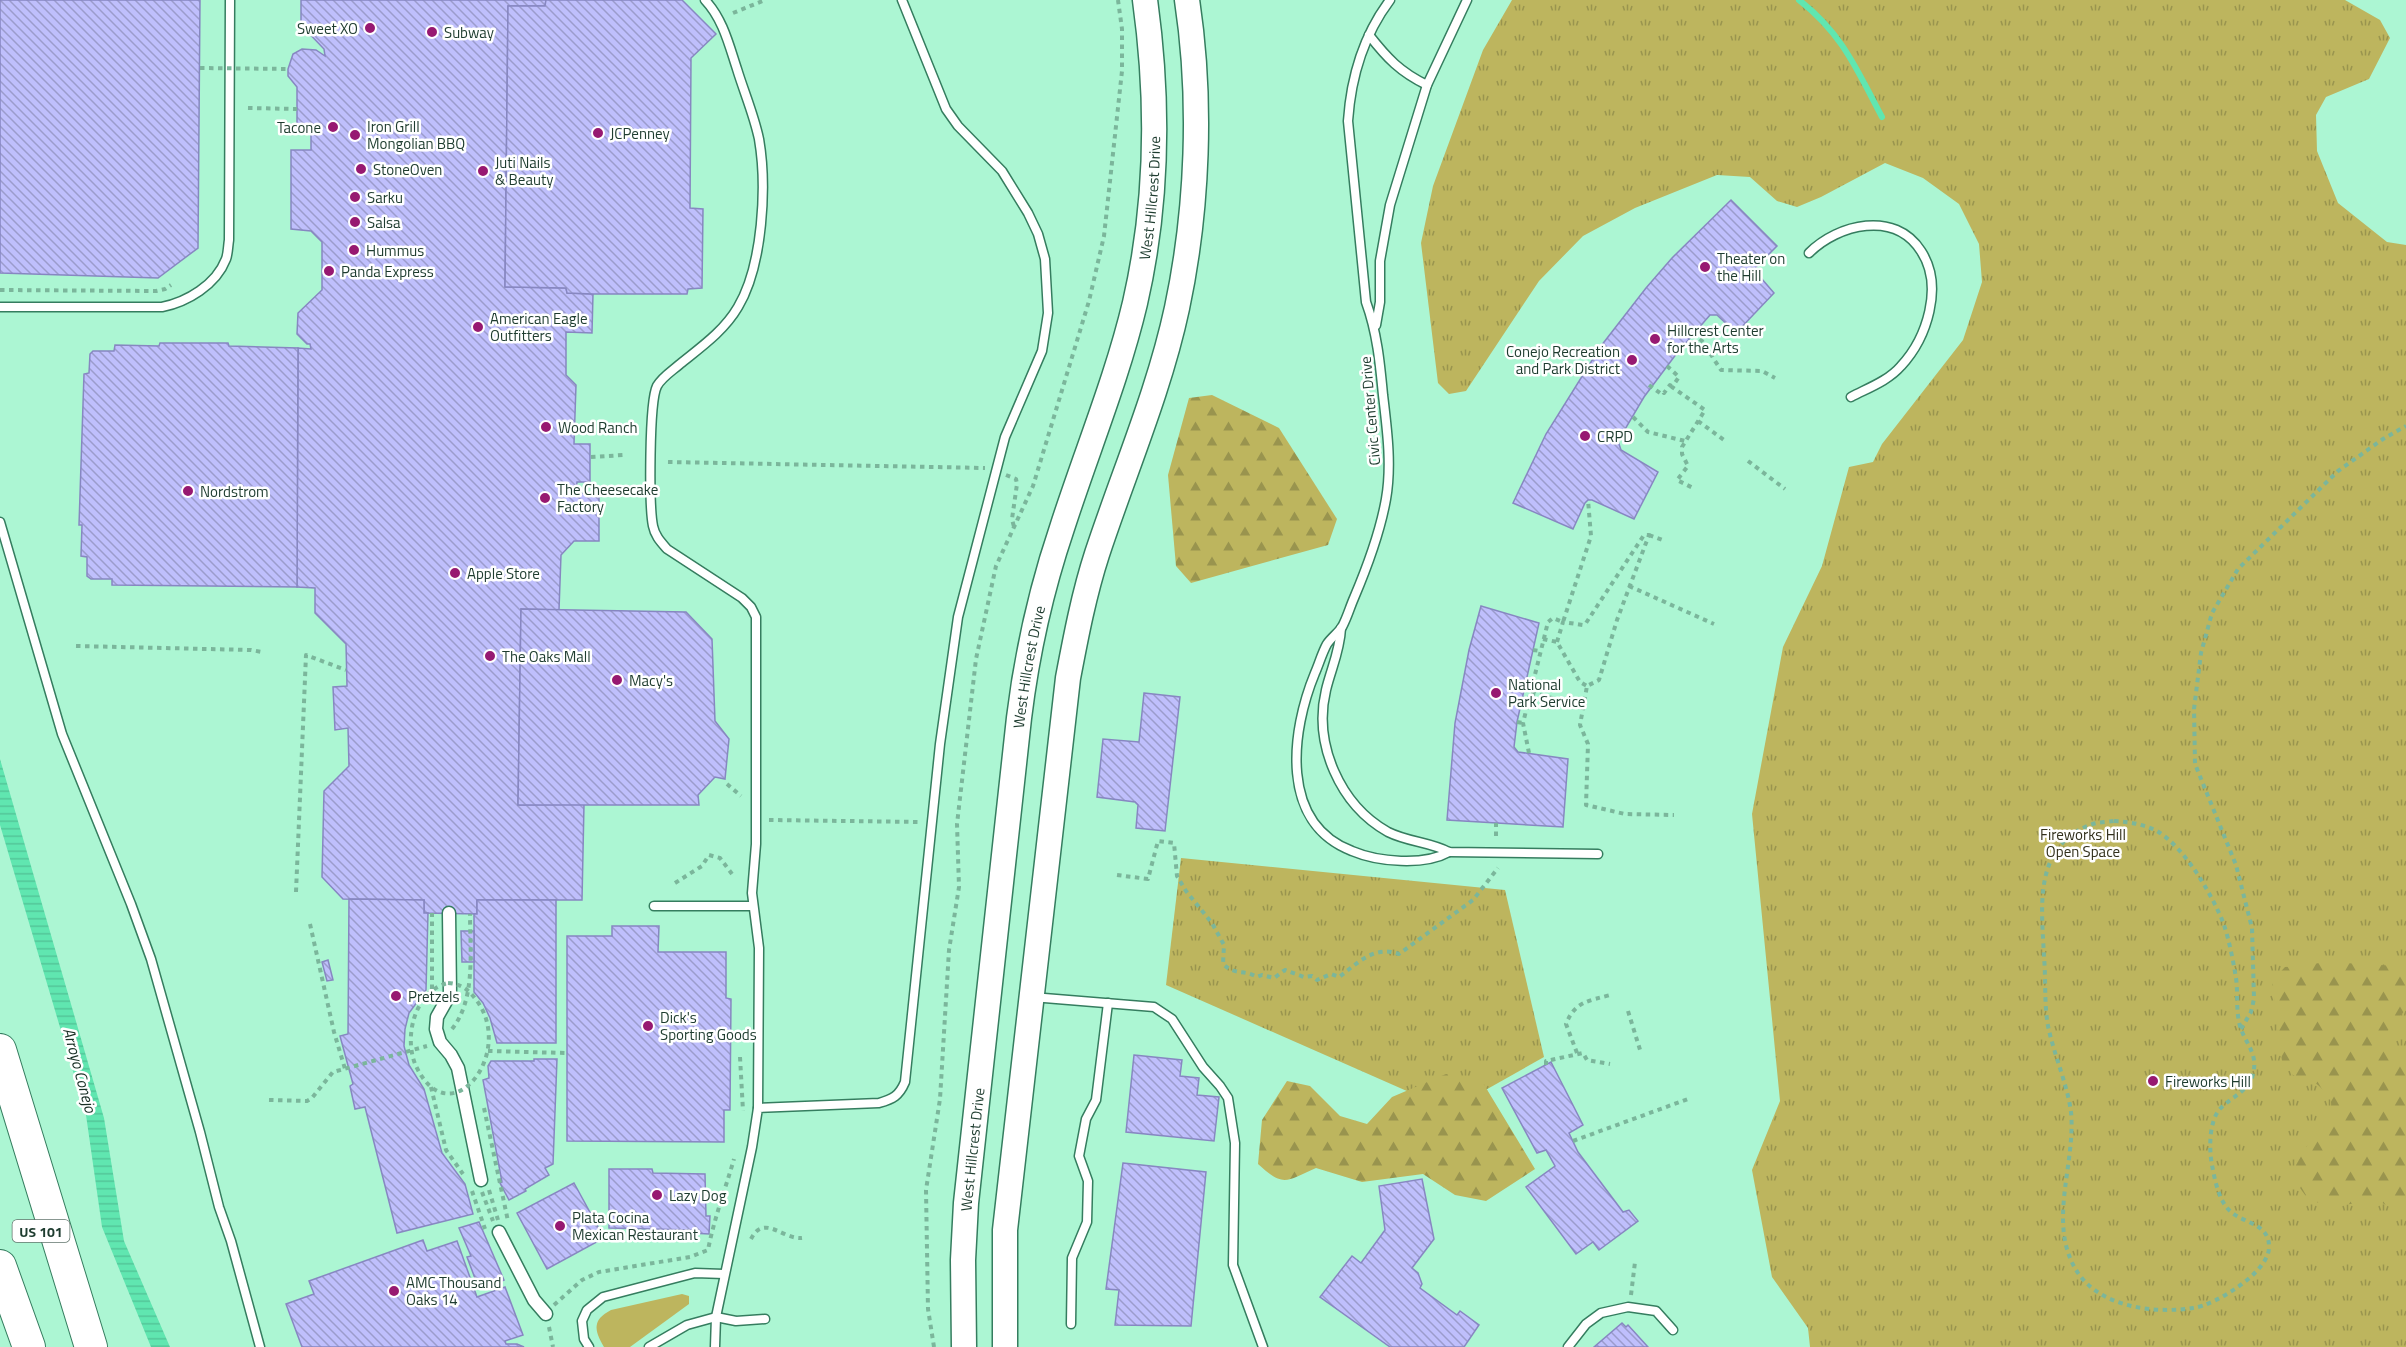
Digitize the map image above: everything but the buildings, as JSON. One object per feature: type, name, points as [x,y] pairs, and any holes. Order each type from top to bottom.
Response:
[{"type":"highway","points":[[0,1050],[91,1347]]},
{"type":"highway","name":"US 101","points":[[0,1116],[82,1347]]},
{"type":"highway","points":[[0,1266],[29,1347]]},
{"type":"highway","points":[[0,1300],[22,1347]]},
{"type":"main road","name":"West Hillcrest Drive","points":[[964,1347],[962,1304],[966,1203],[1017,730],[1029,648],[1061,529],[1118,362],[1144,259],[1155,142],[1153,56],[1145,0]]},
{"type":"main road","points":[[1005,1347],[1005,1230],[1062,724],[1079,617],[1096,556],[1161,367],[1177,308],[1186,254],[1193,200],[1196,135],[1191,29],[1186,0]]},
{"type":"street","points":[[449,913],[450,994],[437,1017],[436,1029],[458,1068],[481,1180]]},
{"type":"street","points":[[499,1232],[534,1300],[546,1314]]},
{"type":"lane","points":[[0,307],[162,307],[176,305],[192,296],[218,274],[226,259],[229,240],[230,0]]},
{"type":"lane","points":[[705,0],[720,18],[759,138],[762,211],[760,235],[755,262],[739,306],[728,323],[666,376],[656,390],[651,432],[651,493],[653,526],[658,539],[667,549],[742,598],[751,607],[756,617],[756,844],[753,906],[759,948],[758,1108],[752,1147],[716,1317],[715,1347]]},
{"type":"lane","points":[[758,1108],[879,1103],[893,1099],[900,1093],[905,1082],[940,744],[958,617],[1005,437],[1042,351],[1048,313],[1045,259],[1038,234],[1002,171],[958,126],[946,109],[902,0]]},
{"type":"lane","name":"Civic Center Drive","points":[[1390,0],[1369,35],[1355,72],[1348,121],[1366,302],[1376,329],[1388,436],[1386,497],[1377,539],[1341,628],[1327,645],[1306,694],[1298,728],[1296,773],[1300,795],[1309,814],[1334,842],[1370,858],[1437,859],[1449,852]]},
{"type":"lane","name":"Civic Center Drive","points":[[1376,329],[1380,302],[1380,261],[1385,229],[1427,85],[1467,0]]},
{"type":"lane","points":[[1369,35],[1388,59],[1427,85]]},
{"type":"lane","points":[[1809,253],[1835,233],[1853,227],[1872,225],[1889,227],[1907,236],[1921,250],[1929,266],[1932,291],[1929,317],[1912,352],[1901,367],[1885,380],[1851,398]]},
{"type":"lane","points":[[0,522],[62,734],[151,959],[260,1347]]},
{"type":"lane","name":"Civic Center Drive","points":[[1341,628],[1340,647],[1326,690],[1322,716],[1323,735],[1332,767],[1346,794],[1373,821],[1388,832],[1413,842],[1437,846],[1449,852],[1598,854]]},
{"type":"lane","points":[[654,906],[753,906]]},
{"type":"lane","points":[[1032,997],[1154,1007],[1164,1011],[1228,1098],[1235,1143],[1233,1264],[1263,1347]]},
{"type":"lane","points":[[1071,1324],[1072,1258],[1087,1222],[1088,1181],[1079,1156],[1086,1119],[1096,1100],[1108,1003]]},
{"type":"lane","points":[[590,1347],[584,1339],[582,1321],[588,1310],[603,1297],[695,1273],[724,1274]]},
{"type":"lane","points":[[1569,1347],[1586,1324],[1601,1313],[1628,1307],[1656,1311],[1673,1330]]},
{"type":"lane","points":[[649,1347],[687,1325],[716,1317],[736,1321],[765,1319]]},
{"type":"path","points":[[733,13],[765,0]]},
{"type":"path","points":[[200,68],[288,69]]},
{"type":"path","points":[[248,108],[297,109]]},
{"type":"path","points":[[0,290],[156,291],[171,285]]},
{"type":"path","points":[[1693,333],[1702,341],[1721,370],[1762,371],[1775,378]]},
{"type":"path","points":[[1667,366],[1679,377],[1672,387]]},
{"type":"path","points":[[1649,386],[1664,393],[1670,385],[1705,410],[1682,447],[1682,454],[1688,466],[1677,480],[1693,488]]},
{"type":"path","points":[[1633,417],[1648,432],[1685,441]]},
{"type":"path","points":[[1698,421],[1724,440]]},
{"type":"path","points":[[2240,1030],[2251,1012],[2254,999],[2252,928],[2236,865],[2195,764],[2194,709],[2201,653],[2212,614],[2238,568],[2338,471],[2383,439],[2406,426]]},
{"type":"path","points":[[591,457],[624,455]]},
{"type":"path","points":[[1748,461],[1785,489]]},
{"type":"path","points":[[668,462],[981,466]]},
{"type":"path","points":[[1009,476],[1016,479],[1017,484],[1012,519],[1014,528]]},
{"type":"path","points":[[1587,686],[1580,682],[1557,642],[1591,536],[1588,500]]},
{"type":"path","points":[[1529,753],[1523,723],[1548,622],[1553,618],[1563,622],[1583,625],[1586,623],[1644,535],[1665,541]]},
{"type":"path","points":[[1649,535],[1609,643],[1599,680],[1587,686],[1582,705],[1580,725],[1588,744],[1586,806],[1625,814],[1674,815]]},
{"type":"path","points":[[1629,586],[1714,624]]},
{"type":"path","points":[[1543,639],[1557,642]]},
{"type":"path","points":[[76,646],[262,652]]},
{"type":"path","points":[[1533,650],[1540,651]]},
{"type":"path","points":[[296,892],[306,655],[346,670]]},
{"type":"path","points":[[1531,693],[1582,705]]},
{"type":"path","points":[[1517,722],[1523,723]]},
{"type":"path","points":[[727,784],[741,796]]},
{"type":"path","points":[[769,820],[918,821]]},
{"type":"path","points":[[2114,820],[2135,822],[2158,832],[2180,852],[2205,886],[2224,925],[2236,981],[2237,1017],[2240,1030],[2252,1047],[2255,1060],[2253,1076],[2248,1087],[2218,1111],[2212,1128],[2212,1163],[2220,1198],[2232,1213],[2256,1224],[2266,1236],[2269,1248],[2264,1263],[2240,1286],[2195,1308],[2157,1309],[2120,1303],[2096,1293],[2078,1272],[2065,1246],[2063,1222],[2072,1129],[2070,1108],[2048,1024],[2041,893],[2046,870],[2058,848],[2069,837],[2090,825],[2114,820]]},
{"type":"path","points":[[1496,823],[1496,836]]},
{"type":"path","points":[[1117,875],[1149,879],[1158,841],[1174,843],[1177,876],[1212,923],[1224,945],[1223,964],[1232,972],[1250,973],[1257,977],[1262,975],[1274,978],[1286,970],[1304,977],[1312,975],[1317,980],[1331,974],[1339,977],[1371,953],[1388,950],[1399,954],[1473,900],[1498,868]]},
{"type":"path","points":[[675,883],[702,866],[709,855],[720,858],[732,874]]},
{"type":"path","points":[[432,913],[432,989],[415,1016],[410,1032],[410,1048],[414,1064],[430,1087],[441,1092],[452,1093],[460,1091],[477,1078],[488,1051],[489,1038],[484,1013],[468,990],[448,983],[432,989]]},
{"type":"path","points":[[269,1100],[307,1101],[333,1072],[443,1038],[462,1015],[468,990],[470,914]]},
{"type":"path","points":[[310,924],[334,1032],[345,1069]]},
{"type":"path","points":[[1576,1053],[1566,1024],[1571,1011],[1585,1001],[1610,995]]},
{"type":"path","points":[[1628,1011],[1641,1053]]},
{"type":"path","points":[[488,1051],[566,1053]]},
{"type":"path","points":[[1546,1065],[1546,1060],[1576,1053],[1582,1053],[1587,1060],[1610,1064]]},
{"type":"path","points":[[740,1057],[743,1117]]},
{"type":"path","points":[[477,1078],[479,1085]]},
{"type":"path","points":[[430,1087],[446,1150],[467,1179]]},
{"type":"path","points":[[1573,1140],[1688,1099]]},
{"type":"path","points":[[471,1189],[488,1236],[510,1227],[484,1107]]},
{"type":"path","points":[[708,1250],[714,1220],[729,1175]]},
{"type":"path","points":[[481,1180],[487,1185],[500,1224],[499,1232]]},
{"type":"path","points":[[751,1239],[755,1231],[768,1227],[795,1238],[802,1238]]},
{"type":"path","points":[[1628,1307],[1635,1263]]},
{"type":"green space","name":"Fireworks Hill Open Space","points":[[1512,0],[2345,0],[2380,20],[2390,38],[2369,79],[2326,97],[2316,115],[2317,151],[2338,203],[2387,242],[2406,245],[2406,1347],[1810,1347],[1808,1328],[1772,1277],[1752,1170],[1780,1101],[1752,814],[1783,647],[1822,566],[1849,467],[1873,462],[1882,444],[1963,340],[1982,282],[1979,244],[1959,204],[1923,178],[1885,163],[1797,207],[1777,201],[1750,177],[1717,175],[1635,208],[1583,236],[1539,281],[1466,391],[1449,394],[1438,383],[1421,243],[1433,186],[1483,50]]},
{"type":"green space","points":[[1212,395],[1279,428],[1337,519],[1328,545],[1191,583],[1176,566],[1168,475],[1189,398]]},
{"type":"green space","points":[[1181,858],[1505,890],[1544,1057],[1450,1110],[1166,985]]},
{"type":"green space","points":[[2328,962],[2398,966],[2406,970],[2406,1009],[2387,1032],[2395,1052],[2406,1058],[2406,1216],[2377,1200],[2337,1206],[2310,1201],[2295,1177],[2295,1167],[2301,1152],[2320,1134],[2330,1119],[2331,1102],[2317,1084],[2293,1075],[2282,1061],[2272,981],[2285,967]]},
{"type":"green space","points":[[1446,1074],[1480,1078],[1535,1169],[1486,1201],[1455,1195],[1423,1174],[1362,1182],[1316,1168],[1286,1180],[1274,1177],[1258,1164],[1262,1120],[1287,1081],[1310,1086],[1340,1116],[1367,1124],[1392,1097]]},
{"type":"green space","points":[[682,1294],[689,1296],[689,1304],[630,1347],[604,1347],[598,1335],[597,1326],[600,1318],[605,1314],[611,1310]]},
{"type":"water","name":"Arroyo Conejo","points":[[0,759],[104,1118],[124,1241],[170,1347],[151,1347],[102,1227],[86,1115],[0,825]]},
{"type":"waterway","points":[[1799,0],[1838,39],[1882,117]]},
{"type":"place","name":"Sweet XO","points":[[370,28]]},
{"type":"place","name":"Subway","points":[[432,32]]},
{"type":"place","name":"Tacone","points":[[333,127]]},
{"type":"place","name":"JCPenney","points":[[598,133]]},
{"type":"place","name":"Iron Grill Mongolian BBQ","points":[[355,135]]},
{"type":"place","name":"StoneOven","points":[[361,169]]},
{"type":"place","name":"Juti Nails & Beauty","points":[[483,171]]},
{"type":"place","name":"Sarku","points":[[355,197]]},
{"type":"place","name":"Salsa","points":[[355,222]]},
{"type":"place","name":"Hummus","points":[[354,250]]},
{"type":"place","name":"Theater on the Hill","points":[[1705,267]]},
{"type":"place","name":"Panda Express","points":[[329,271]]},
{"type":"place","name":"American Eagle Outfitters","points":[[478,327]]},
{"type":"place","name":"Hillcrest Center for the Arts","points":[[1655,339]]},
{"type":"place","name":"Conejo Recreation and Park District","points":[[1632,360]]},
{"type":"place","name":"Wood Ranch","points":[[546,427]]},
{"type":"place","name":"CRPD","points":[[1585,436]]},
{"type":"place","name":"Nordstrom","points":[[188,491]]},
{"type":"place","name":"The Cheesecake Factory","points":[[545,498]]},
{"type":"place","name":"Apple Store","points":[[455,573]]},
{"type":"place","name":"The Oaks Mall","points":[[490,656]]},
{"type":"place","name":"Macy's","points":[[617,680]]},
{"type":"place","name":"National Park Service","points":[[1496,693]]},
{"type":"place","name":"Pretzels","points":[[396,996]]},
{"type":"place","name":"Dick's Sporting Goods","points":[[648,1026]]},
{"type":"place","name":"Fireworks Hill","points":[[2153,1081]]},
{"type":"place","name":"Lazy Dog","points":[[657,1195]]},
{"type":"place","name":"Plata Cocina Mexican Restaurant","points":[[560,1226]]},
{"type":"place","name":"AMC Thousand Oaks 14","points":[[394,1291]]}]
